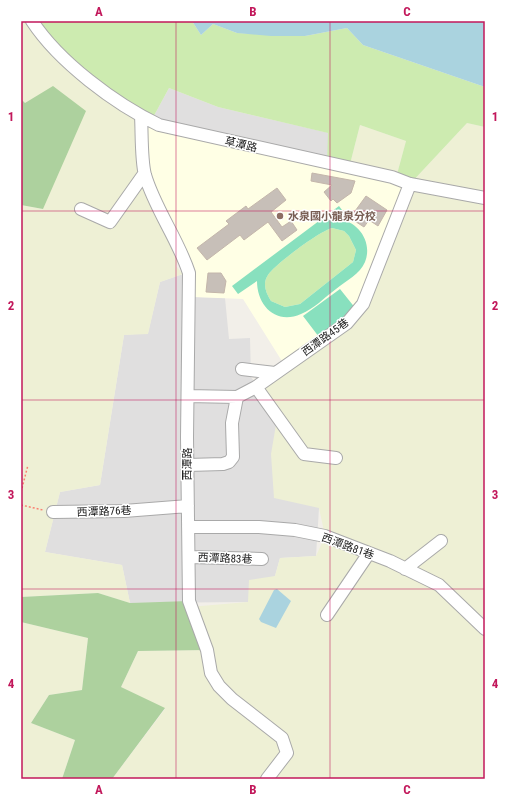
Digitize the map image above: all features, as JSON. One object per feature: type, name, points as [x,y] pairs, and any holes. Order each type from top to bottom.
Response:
[{"type":"street","name":"草潭路","points":[[32,21],[63,57],[107,94],[141,116],[159,125],[392,177],[410,184],[485,198]]},
{"type":"street","name":"西潭路","points":[[141,116],[144,174],[182,252],[189,273],[189,601],[207,650],[211,673],[219,686],[232,700],[282,738],[286,746],[287,753],[267,779]]},
{"type":"street","points":[[81,209],[110,222],[144,174]]},
{"type":"street","name":"西潭路45巷","points":[[188,396],[237,397],[256,387],[347,323],[363,304],[410,184]]},
{"type":"street","points":[[242,369],[275,373]]},
{"type":"street","points":[[256,387],[304,454],[336,458]]},
{"type":"street","points":[[188,465],[223,464],[229,462],[233,457],[232,423],[237,397]]},
{"type":"street","name":"西潭路76巷","points":[[53,512],[124,511],[188,506]]},
{"type":"street","name":"西潭路81巷","points":[[188,527],[251,527],[295,530],[326,536],[370,553],[439,585],[485,629]]},
{"type":"street","points":[[405,569],[441,541]]},
{"type":"street","points":[[327,615],[370,553]]},
{"type":"street","name":"西潭路83巷","points":[[189,557],[262,559]]},
{"type":"path","points":[[21,492],[28,465]]},
{"type":"path","points":[[21,505],[53,512]]},
{"type":"shaded area","points":[[21,21],[32,21],[141,116],[144,174],[182,252],[176,266],[183,274],[160,282],[148,334],[124,335],[100,485],[60,492],[45,552],[122,565],[130,603],[98,593],[21,597],[21,205],[43,209],[25,103],[21,99]]},
{"type":"shaded area","points":[[169,88],[218,107],[329,133],[327,163],[150,123]]},
{"type":"shaded area","name":"水泉國小龍泉分校","points":[[141,116],[410,184],[363,304],[285,366],[243,299],[194,297],[143,178]]},
{"type":"shaded area","points":[[467,123],[485,127],[485,779],[112,779],[165,709],[121,687],[138,651],[206,650],[189,607],[248,602],[249,580],[275,576],[280,558],[316,556],[325,536],[319,508],[274,498],[271,454],[278,413],[256,387],[363,304],[410,184]]},
{"type":"shaded area","points":[[360,125],[406,141],[396,178],[349,168]]},
{"type":"shaded area","points":[[183,274],[194,297],[225,298],[229,339],[250,338],[251,377],[278,413],[319,508],[316,556],[280,558],[275,576],[248,602],[130,603],[122,565],[45,552],[60,492],[100,485],[124,335],[148,333],[160,282]]},
{"type":"shaded area","points":[[21,622],[88,638],[82,690],[49,695],[31,723],[75,740],[62,779],[21,779]]},
{"type":"green space","points":[[32,21],[192,21],[201,35],[213,24],[237,33],[305,36],[347,28],[363,45],[485,87],[485,127],[467,123],[410,184],[396,178],[406,141],[360,125],[349,168],[327,164],[328,133],[218,107],[169,88],[150,123],[107,94]]},
{"type":"green space","points":[[53,86],[86,111],[43,209],[21,205],[21,99],[25,103]]},
{"type":"green space","points":[[339,206],[345,214],[338,219],[352,224],[362,234],[365,240],[367,254],[365,262],[360,270],[315,306],[301,314],[292,317],[284,317],[276,315],[270,311],[260,298],[257,281],[238,294],[232,286]],"holes":[[[332,228],[344,231],[349,236],[356,250],[353,262],[300,304],[285,307],[271,301],[266,292],[265,282],[272,270],[298,249],[326,230]]]},
{"type":"green space","points":[[332,228],[344,231],[349,236],[356,250],[353,262],[300,304],[285,307],[271,301],[266,292],[265,282],[272,270],[318,235]]},
{"type":"green space","points":[[340,289],[356,309],[319,337],[303,316]]},
{"type":"green space","points":[[98,593],[130,603],[189,601],[207,650],[138,651],[121,687],[165,708],[112,779],[62,779],[75,740],[31,723],[49,695],[82,690],[88,638],[21,622],[21,597]]},
{"type":"water","points":[[192,21],[485,21],[485,87],[363,45],[347,28],[305,36],[271,36],[237,33],[213,24],[201,35]]},
{"type":"water","points":[[277,589],[291,601],[276,628],[261,622],[259,619],[274,590]]},
{"type":"building","points":[[312,173],[355,181],[351,193],[337,203],[333,199],[331,201],[324,192],[332,185],[311,181]]},
{"type":"building","points":[[277,188],[286,200],[271,212],[282,227],[291,221],[297,230],[282,241],[268,222],[244,240],[240,235],[207,260],[197,248],[229,224],[226,221],[246,206],[248,209]]},
{"type":"building","points":[[366,196],[387,210],[378,226],[369,220],[364,227],[350,218]]},
{"type":"building","points":[[208,273],[221,273],[226,281],[224,293],[206,292]]},
{"type":"place","name":"水泉國小龍泉分校","points":[[280,216]]}]
